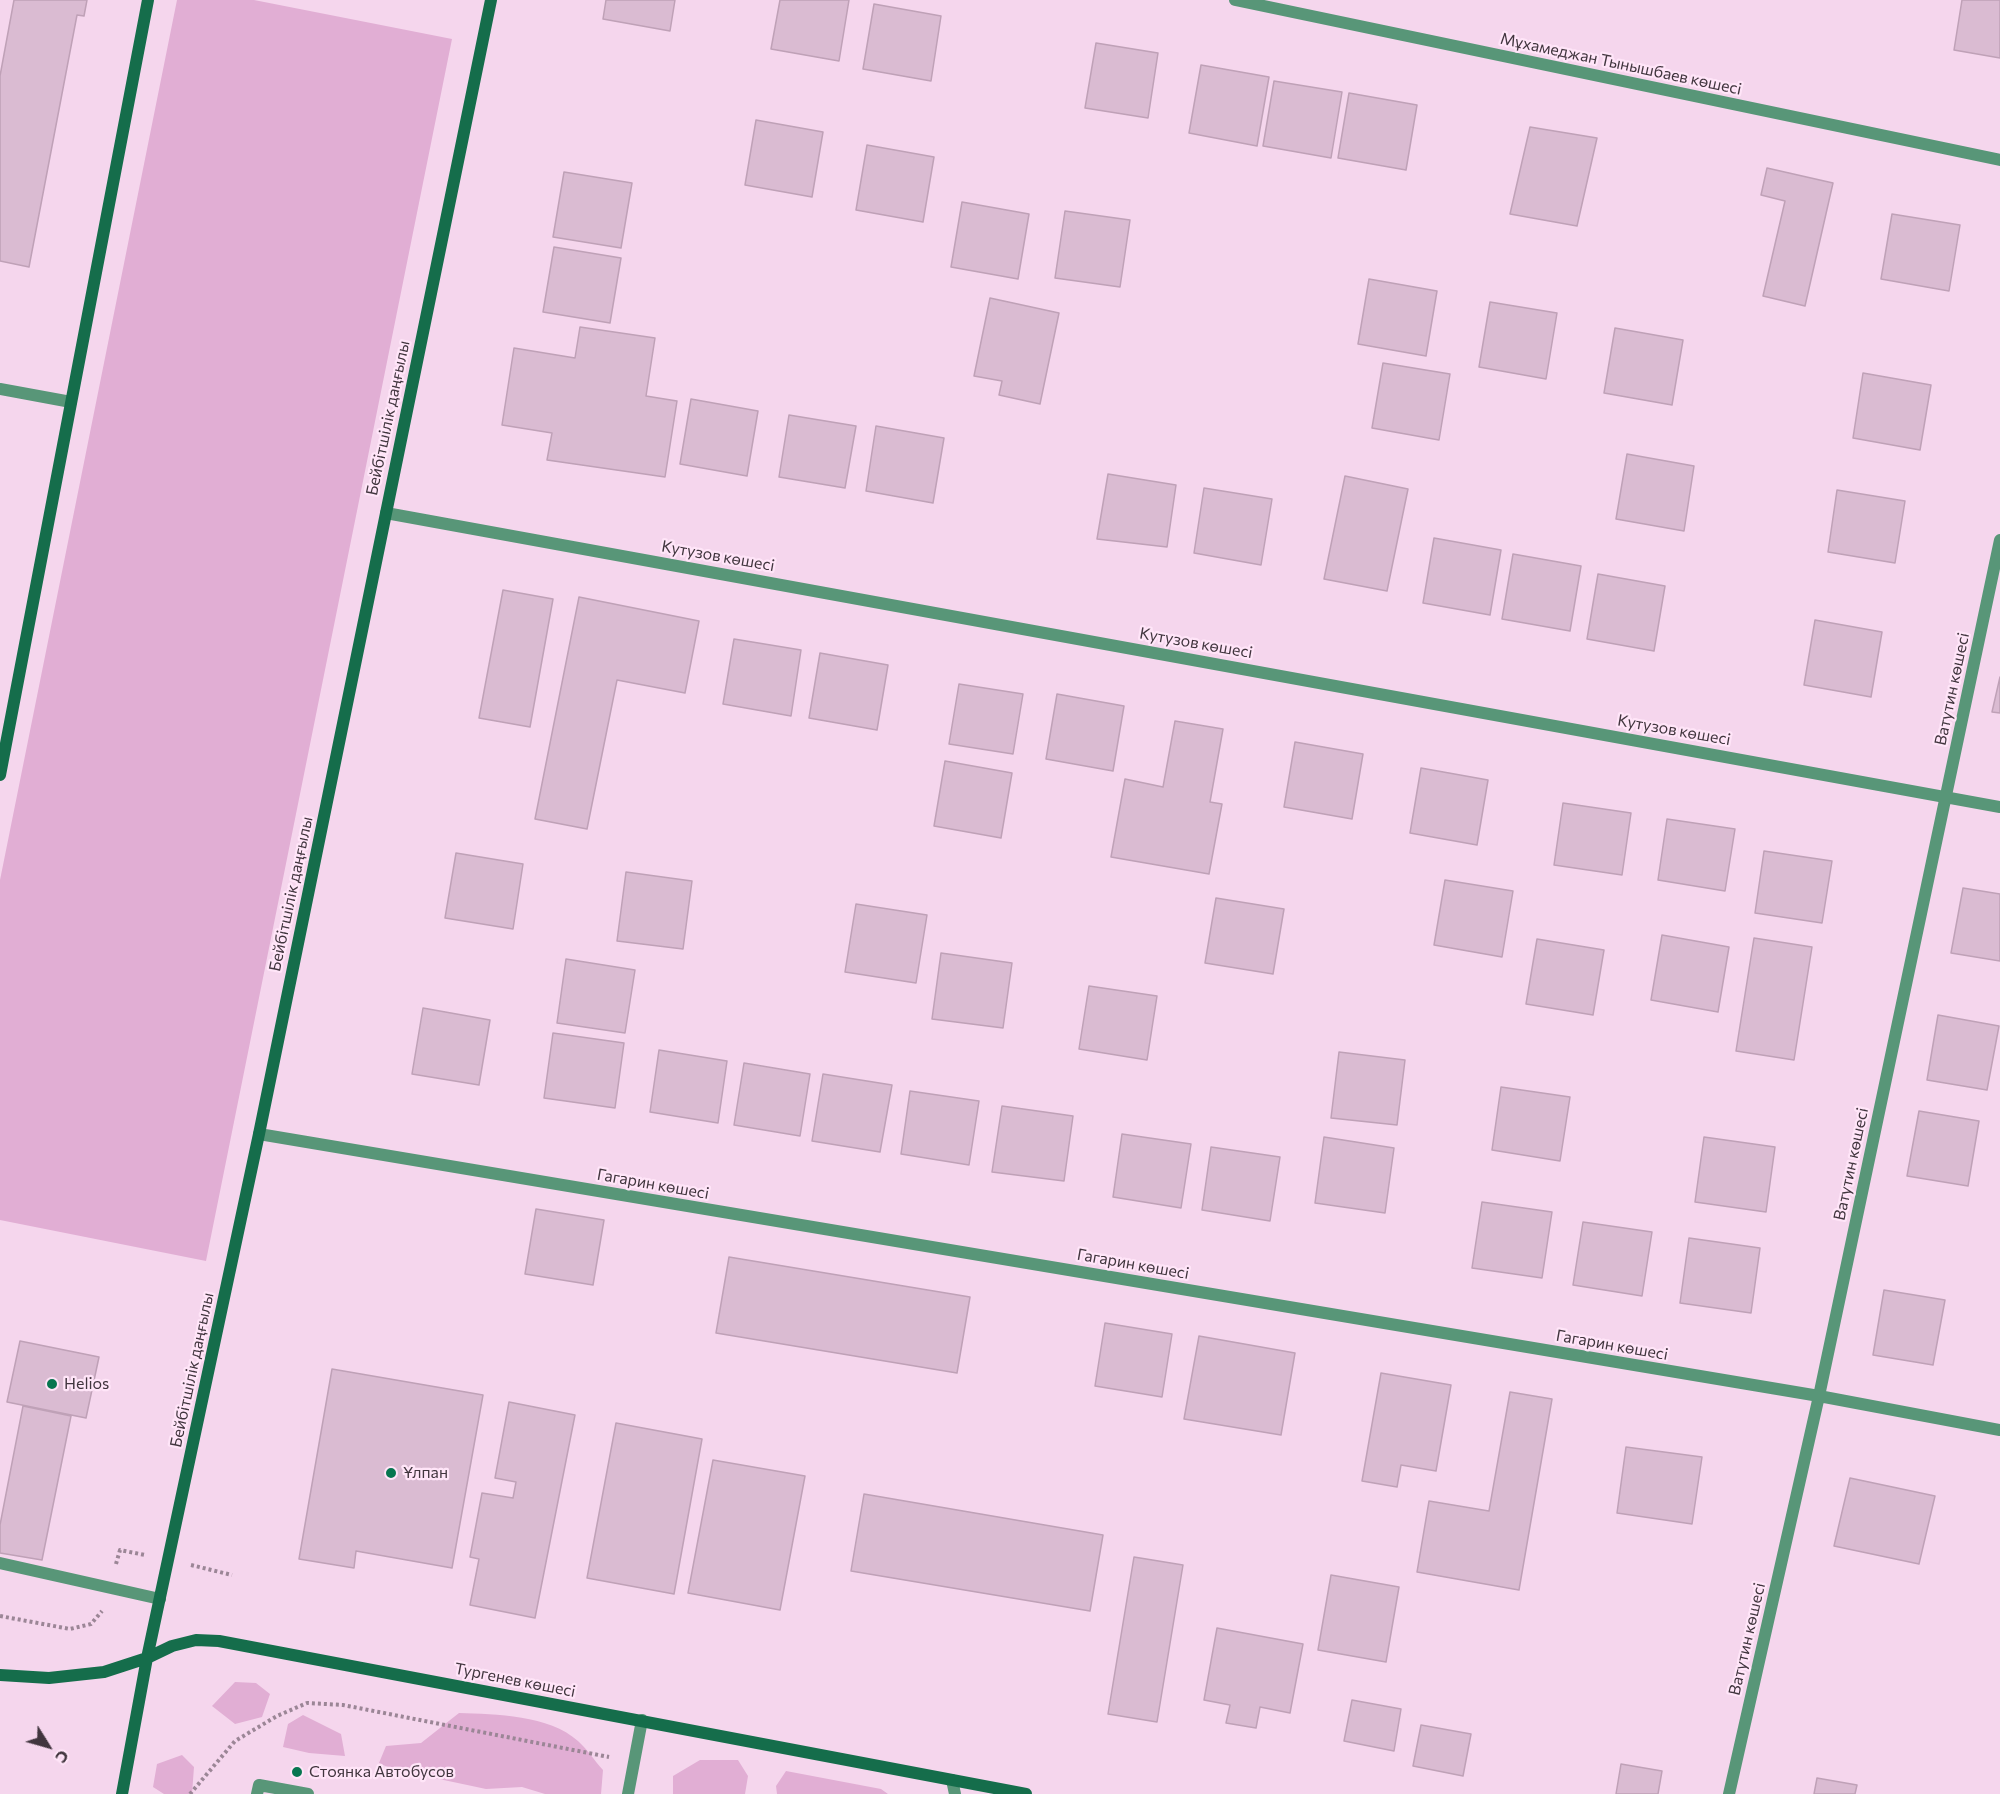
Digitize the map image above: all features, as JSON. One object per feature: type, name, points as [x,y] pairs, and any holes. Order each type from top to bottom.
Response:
[{"type":"main road","points":[[0,775],[148,0]]},
{"type":"main road","name":"Бейбітшілік даңғылы","points":[[122,1794],[147,1658],[259,1134],[491,0]]},
{"type":"main road","name":"Тургенев көшесі","points":[[0,1675],[49,1678],[104,1672],[147,1658],[171,1646],[196,1640],[219,1641],[1026,1794]]},
{"type":"street","name":"Мұхамеджан Тынышбаев көшесі","points":[[1235,0],[2000,160]]},
{"type":"street","points":[[0,390],[71,402]]},
{"type":"street","name":"Кутузов көшесі","points":[[386,513],[2000,807]]},
{"type":"street","name":"Ватутин көшесі","points":[[1729,1794],[1819,1396],[2000,540]]},
{"type":"street","name":"Гагарин көшесі","points":[[259,1134],[1819,1396],[2000,1430]]},
{"type":"street","points":[[0,1563],[160,1599]]},
{"type":"street","points":[[628,1794],[642,1720]]},
{"type":"street","points":[[952,1780],[955,1794]]},
{"type":"street","points":[[257,1794],[259,1785],[308,1794]]},
{"type":"path","points":[[190,1794],[236,1741],[277,1716],[307,1703],[343,1705],[635,1762]]},
{"type":"shaded area","points":[[177,0],[254,0],[452,39],[206,1261],[0,1220],[0,880]]},
{"type":"shaded area","points":[[235,1682],[256,1683],[270,1694],[262,1717],[235,1724],[212,1706]]},
{"type":"shaded area","points":[[459,1713],[522,1718],[566,1732],[581,1744],[603,1770],[601,1794],[545,1794],[522,1787],[486,1789],[392,1769],[379,1763],[386,1746],[421,1743]]},
{"type":"shaded area","points":[[303,1715],[341,1734],[345,1756],[309,1753],[283,1747],[288,1724]]},
{"type":"shaded area","points":[[182,1755],[194,1767],[192,1794],[164,1794],[153,1787],[157,1764]]},
{"type":"shaded area","points":[[700,1760],[738,1760],[748,1776],[745,1794],[673,1794],[673,1776]]},
{"type":"shaded area","points":[[786,1771],[881,1789],[888,1794],[777,1794],[776,1786]]},
{"type":"building","points":[[14,0],[87,0],[84,16],[77,15],[29,267],[0,261],[0,76]]},
{"type":"building","points":[[606,0],[675,0],[670,31],[603,19]]},
{"type":"building","points":[[780,0],[849,0],[839,61],[771,49]]},
{"type":"building","points":[[1962,0],[2000,0],[2000,58],[1954,50]]},
{"type":"building","points":[[874,4],[941,16],[931,81],[863,69]]},
{"type":"building","points":[[1096,43],[1158,53],[1148,118],[1085,108]]},
{"type":"building","points":[[1201,65],[1269,77],[1257,146],[1189,133]]},
{"type":"building","points":[[1274,81],[1342,92],[1331,158],[1263,146]]},
{"type":"building","points":[[1349,93],[1417,105],[1406,170],[1338,158]]},
{"type":"building","points":[[756,120],[823,132],[812,197],[745,185]]},
{"type":"building","points":[[1530,127],[1597,138],[1577,226],[1510,214]]},
{"type":"building","points":[[867,145],[934,157],[923,222],[856,210]]},
{"type":"building","points":[[1767,168],[1833,183],[1805,306],[1763,296],[1785,201],[1761,195]]},
{"type":"building","points":[[564,172],[632,183],[621,248],[553,237]]},
{"type":"building","points":[[962,202],[1029,214],[1018,279],[951,267]]},
{"type":"building","points":[[1065,211],[1130,220],[1120,287],[1055,278]]},
{"type":"building","points":[[1892,214],[1960,225],[1949,291],[1881,279]]},
{"type":"building","points":[[554,247],[621,258],[610,323],[543,312]]},
{"type":"building","points":[[1369,279],[1437,291],[1426,356],[1358,344]]},
{"type":"building","points":[[990,298],[1059,313],[1040,404],[999,395],[1002,381],[974,376]]},
{"type":"building","points":[[1490,302],[1557,313],[1546,379],[1479,367]]},
{"type":"building","points":[[580,327],[655,338],[646,396],[677,401],[665,477],[547,460],[552,433],[502,425],[514,348],[575,358]]},
{"type":"building","points":[[1615,328],[1683,340],[1672,405],[1604,393]]},
{"type":"building","points":[[1383,363],[1450,374],[1439,440],[1372,428]]},
{"type":"building","points":[[1863,373],[1931,385],[1920,450],[1853,438]]},
{"type":"building","points":[[691,399],[758,411],[747,476],[680,464]]},
{"type":"building","points":[[789,415],[856,426],[845,488],[779,477]]},
{"type":"building","points":[[876,426],[944,438],[933,503],[866,491]]},
{"type":"building","points":[[1627,454],[1694,466],[1684,531],[1616,519]]},
{"type":"building","points":[[1108,474],[1176,485],[1167,547],[1097,539]]},
{"type":"building","points":[[1345,476],[1408,489],[1387,591],[1324,579]]},
{"type":"building","points":[[1204,488],[1272,499],[1261,565],[1194,553]]},
{"type":"building","points":[[1837,490],[1905,501],[1895,563],[1828,552]]},
{"type":"building","points":[[1434,538],[1501,550],[1490,615],[1423,603]]},
{"type":"building","points":[[1513,554],[1581,566],[1570,631],[1502,619]]},
{"type":"building","points":[[1598,574],[1665,586],[1654,651],[1587,639]]},
{"type":"building","points":[[503,590],[553,599],[530,727],[479,718]]},
{"type":"building","points":[[579,597],[699,621],[685,693],[617,680],[587,829],[535,819]]},
{"type":"building","points":[[1815,620],[1882,632],[1871,697],[1804,685]]},
{"type":"building","points":[[734,639],[801,650],[791,716],[723,704]]},
{"type":"building","points":[[820,653],[888,665],[877,730],[809,718]]},
{"type":"building","points":[[2000,677],[2000,713],[1992,712]]},
{"type":"building","points":[[959,684],[1023,694],[1013,754],[949,744]]},
{"type":"building","points":[[1057,694],[1124,706],[1113,771],[1046,759]]},
{"type":"building","points":[[1175,721],[1223,729],[1210,802],[1222,804],[1209,874],[1111,857],[1125,779],[1163,787]]},
{"type":"building","points":[[1295,742],[1363,754],[1352,819],[1284,807]]},
{"type":"building","points":[[945,761],[1012,773],[1001,838],[934,826]]},
{"type":"building","points":[[1421,768],[1488,780],[1477,845],[1410,833]]},
{"type":"building","points":[[1563,803],[1631,813],[1622,875],[1554,865]]},
{"type":"building","points":[[1667,819],[1735,829],[1725,891],[1658,880]]},
{"type":"building","points":[[1764,851],[1832,861],[1822,923],[1755,913]]},
{"type":"building","points":[[456,853],[523,864],[513,929],[445,918]]},
{"type":"building","points":[[626,872],[692,881],[683,949],[617,941]]},
{"type":"building","points":[[1445,880],[1513,891],[1502,957],[1434,945]]},
{"type":"building","points":[[1963,888],[2000,894],[2000,961],[1951,953]]},
{"type":"building","points":[[1216,898],[1284,909],[1273,974],[1205,963]]},
{"type":"building","points":[[856,904],[927,915],[916,983],[845,972]]},
{"type":"building","points":[[1662,935],[1729,947],[1718,1012],[1651,1000]]},
{"type":"building","points":[[1754,938],[1812,947],[1794,1060],[1736,1051]]},
{"type":"building","points":[[1537,939],[1604,950],[1593,1015],[1526,1004]]},
{"type":"building","points":[[941,953],[1012,963],[1003,1028],[932,1019]]},
{"type":"building","points":[[566,959],[635,970],[625,1033],[557,1023]]},
{"type":"building","points":[[1089,986],[1157,996],[1147,1060],[1079,1049]]},
{"type":"building","points":[[423,1008],[490,1020],[479,1085],[412,1074]]},
{"type":"building","points":[[1938,1015],[1999,1026],[1987,1090],[1927,1080]]},
{"type":"building","points":[[553,1033],[624,1043],[615,1108],[544,1098]]},
{"type":"building","points":[[659,1050],[727,1061],[718,1123],[650,1112]]},
{"type":"building","points":[[1339,1052],[1405,1060],[1397,1125],[1331,1118]]},
{"type":"building","points":[[744,1063],[810,1074],[800,1136],[734,1125]]},
{"type":"building","points":[[823,1074],[892,1085],[880,1152],[812,1141]]},
{"type":"building","points":[[1501,1087],[1570,1097],[1560,1161],[1492,1150]]},
{"type":"building","points":[[910,1091],[979,1101],[969,1165],[901,1154]]},
{"type":"building","points":[[1002,1106],[1073,1116],[1064,1181],[992,1172]]},
{"type":"building","points":[[1919,1111],[1979,1121],[1968,1186],[1907,1176]]},
{"type":"building","points":[[1122,1134],[1191,1144],[1181,1208],[1113,1197]]},
{"type":"building","points":[[1324,1137],[1394,1148],[1385,1213],[1315,1203]]},
{"type":"building","points":[[1704,1137],[1775,1147],[1766,1212],[1695,1202]]},
{"type":"building","points":[[1211,1147],[1280,1157],[1270,1221],[1202,1210]]},
{"type":"building","points":[[1482,1202],[1552,1212],[1542,1278],[1472,1268]]},
{"type":"building","points":[[536,1209],[604,1220],[593,1285],[525,1274]]},
{"type":"building","points":[[1583,1222],[1652,1232],[1642,1296],[1573,1285]]},
{"type":"building","points":[[1689,1238],[1760,1248],[1751,1313],[1680,1303]]},
{"type":"building","points":[[729,1257],[970,1297],[957,1373],[716,1333]]},
{"type":"building","points":[[1884,1290],[1945,1300],[1933,1365],[1873,1355]]},
{"type":"building","points":[[1105,1323],[1172,1334],[1162,1397],[1095,1386]]},
{"type":"building","points":[[1199,1336],[1295,1353],[1281,1435],[1184,1419]]},
{"type":"building","points":[[20,1341],[99,1357],[86,1418],[7,1402]]},
{"type":"building","name":"Ұлпан","points":[[332,1369],[483,1395],[452,1568],[356,1551],[354,1568],[299,1559]]},
{"type":"building","points":[[1381,1373],[1451,1385],[1436,1471],[1401,1465],[1397,1487],[1362,1481]]},
{"type":"building","points":[[1510,1392],[1552,1399],[1519,1590],[1417,1572],[1429,1501],[1489,1511]]},
{"type":"building","points":[[509,1402],[575,1415],[535,1618],[470,1605],[479,1559],[470,1557],[482,1493],[513,1498],[516,1482],[495,1478]]},
{"type":"building","points":[[23,1406],[71,1416],[42,1560],[0,1553],[0,1525]]},
{"type":"building","points":[[616,1423],[702,1439],[674,1594],[587,1578]]},
{"type":"building","points":[[1626,1447],[1702,1457],[1692,1524],[1617,1513]]},
{"type":"building","points":[[713,1460],[805,1476],[780,1610],[688,1593]]},
{"type":"building","points":[[1850,1478],[1935,1496],[1919,1564],[1834,1546]]},
{"type":"building","points":[[864,1494],[1103,1535],[1090,1611],[851,1571]]},
{"type":"building","points":[[1134,1557],[1183,1565],[1157,1722],[1108,1714]]},
{"type":"building","points":[[1331,1575],[1399,1587],[1386,1662],[1318,1650]]},
{"type":"building","points":[[1217,1628],[1303,1644],[1290,1713],[1260,1707],[1256,1728],[1226,1723],[1230,1705],[1204,1700]]},
{"type":"building","points":[[1352,1700],[1401,1709],[1394,1751],[1344,1741]]},
{"type":"building","points":[[1421,1725],[1471,1734],[1463,1776],[1413,1766]]},
{"type":"building","points":[[1621,1764],[1662,1771],[1658,1794],[1616,1794]]},
{"type":"building","points":[[1817,1778],[1857,1785],[1855,1794],[1814,1794]]},
{"type":"place","name":"Helios","points":[[52,1384]]},
{"type":"place","name":"Ұлпан","points":[[391,1473]]},
{"type":"place","name":"Стоянка Автобусов","points":[[297,1772]]}]
